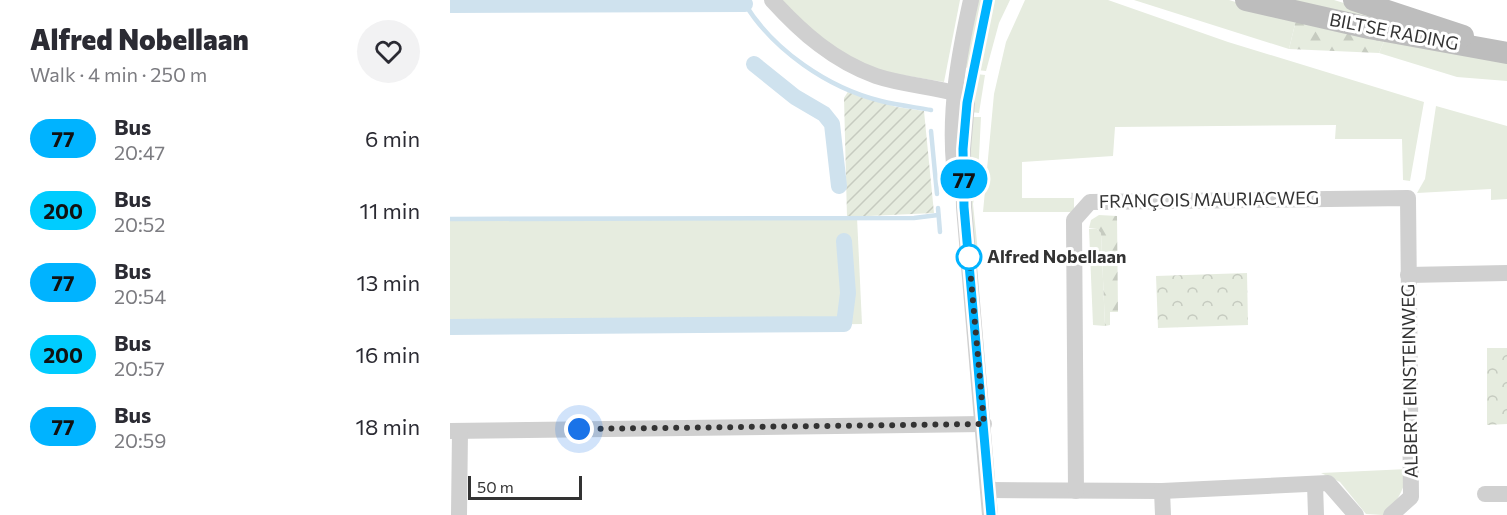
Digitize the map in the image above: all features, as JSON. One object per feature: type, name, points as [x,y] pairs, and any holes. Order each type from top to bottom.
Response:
[{"type":"main road","name":"BILTSE RADING","points":[[1246,0],[1369,28],[1507,52]]},
{"type":"main road","name":"BILTSE RADING","points":[[1354,0],[1507,52]]},
{"type":"street","points":[[772,0],[822,49],[849,65],[877,76],[949,92],[967,103],[963,149],[964,207],[990,515]]},
{"type":"street","points":[[949,92],[971,0]]},
{"type":"street","name":"ALBERT EINSTEINWEG","points":[[1391,515],[1411,497],[1408,198]]},
{"type":"street","name":"FRANÇOIS MAURIACWEG","points":[[1076,491],[1074,220],[1082,208],[1090,202],[1408,198]]},
{"type":"street","name":"ALBERT EINSTEINWEG","points":[[1408,275],[1507,273]]},
{"type":"street","points":[[459,515],[455,431],[984,424]]},
{"type":"street","points":[[1315,483],[1316,515]]},
{"type":"street","points":[[988,490],[1162,491],[1328,483],[1356,515]]},
{"type":"street","points":[[1162,491],[1163,515]]},
{"type":"street","points":[[1485,494],[1507,494]]},
{"type":"green space","points":[[450,0],[743,0],[744,2],[450,6]]},
{"type":"green space","points":[[780,0],[960,0],[944,82],[878,71],[826,44]]},
{"type":"green space","points":[[975,0],[982,0],[969,68],[962,67]]},
{"type":"green space","points":[[991,0],[1010,0],[999,23],[986,71],[977,70]]},
{"type":"green space","points":[[1025,0],[1108,0],[1228,42],[1424,102],[1410,181],[1403,180],[1402,139],[1335,139],[1336,125],[1115,127],[1113,156],[1022,162],[1022,198],[1074,198],[1074,212],[983,212],[994,94],[1006,42]]},
{"type":"green space","points":[[1134,0],[1229,0],[1296,20],[1289,49]]},
{"type":"green space","points":[[1266,0],[1334,0],[1432,30]]},
{"type":"green space","points":[[1296,20],[1385,39],[1379,53],[1289,49]]},
{"type":"green space","points":[[1385,39],[1507,63],[1507,81],[1457,77],[1379,53]]},
{"type":"green space","points":[[976,74],[985,75],[979,113],[971,112]]},
{"type":"green space","points":[[849,90],[896,107],[924,111],[934,213],[847,217],[844,98]]},
{"type":"green space","points":[[1436,106],[1507,126],[1507,199],[1491,200],[1491,189],[1417,193],[1425,179]]},
{"type":"green space","points":[[970,117],[981,117],[978,176],[973,204],[978,252],[975,252],[967,164]]},
{"type":"green space","points":[[1099,215],[1117,216],[1118,312],[1110,312],[1110,325],[1105,326],[1101,233],[1097,229],[1089,228],[1091,220]]},
{"type":"green space","points":[[857,217],[862,324],[450,330],[450,221]]},
{"type":"green space","points":[[1089,229],[1097,229],[1101,233],[1105,326],[1093,325]]},
{"type":"green space","points":[[1247,273],[1248,325],[1158,328],[1156,276]]},
{"type":"green space","points":[[1487,348],[1507,348],[1507,424],[1487,425]]},
{"type":"green space","points":[[1408,469],[1400,494],[1383,515],[1366,514],[1340,482],[1321,473]]},
{"type":"waterway","points":[[745,4],[771,37],[822,77],[861,95],[931,110]]},
{"type":"waterway","points":[[450,5],[745,4]]},
{"type":"waterway","points":[[754,64],[795,97],[824,114],[832,124],[839,186]]},
{"type":"waterway","points":[[931,131],[937,194]]},
{"type":"waterway","points":[[938,208],[940,232]]},
{"type":"waterway","points":[[450,219],[914,218],[938,215]]},
{"type":"waterway","points":[[450,327],[844,324],[848,293],[844,241]]},
{"type":"bus line","name":"77","points":[[988,0],[981,25],[967,103],[963,149],[964,207],[991,515]]},
{"type":"place","name":"Alfred Nobellaan","points":[[969,257]]},
{"type":"route","points":[[579,429],[984,424],[969,257]]}]
